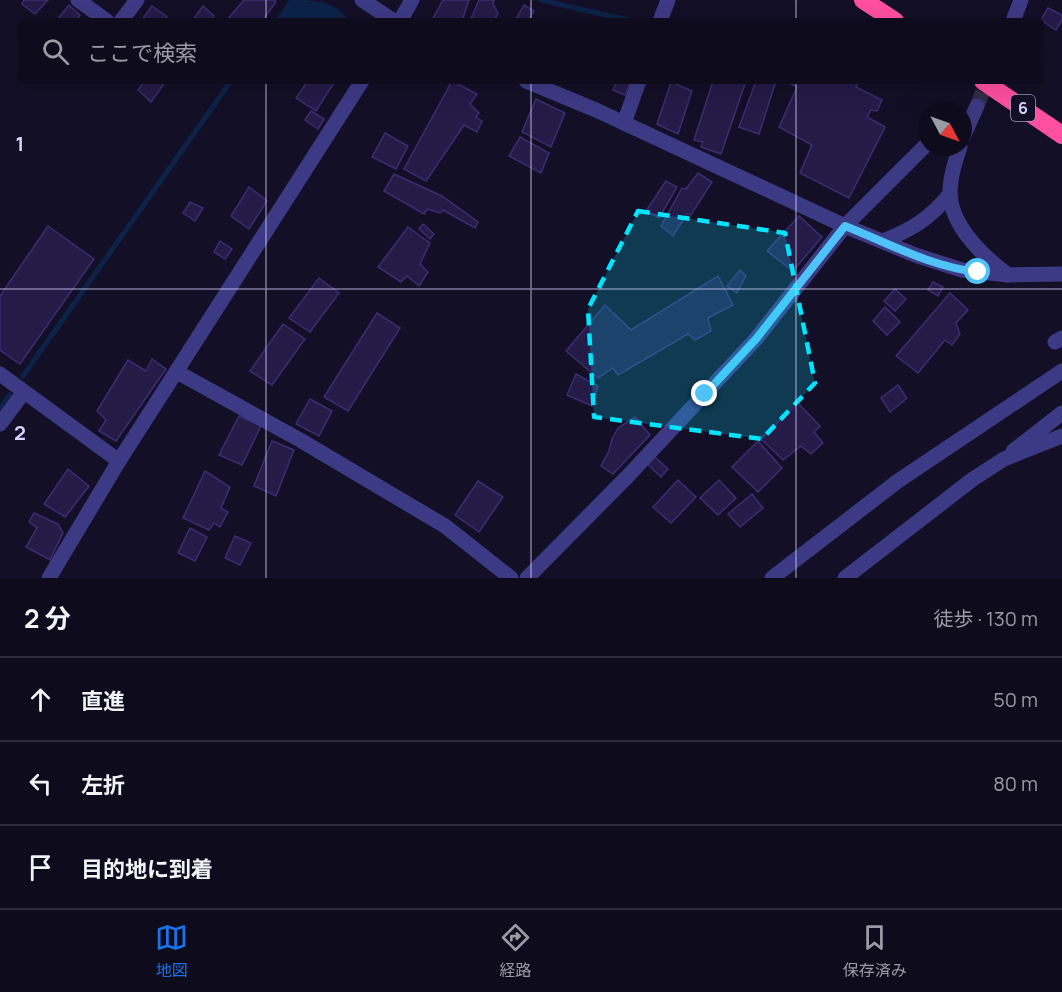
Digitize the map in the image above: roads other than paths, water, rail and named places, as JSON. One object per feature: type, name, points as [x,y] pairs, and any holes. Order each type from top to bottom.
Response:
[{"type":"highway","points":[[863,0],[890,18]]},
{"type":"highway","name":"6","points":[[987,84],[1062,135]]},
{"type":"street","points":[[78,0],[103,18]]},
{"type":"street","points":[[123,18],[137,0]]},
{"type":"street","points":[[362,0],[392,18]]},
{"type":"street","points":[[384,0],[395,18]]},
{"type":"street","points":[[399,18],[412,0]]},
{"type":"street","points":[[661,18],[668,0]]},
{"type":"street","points":[[1014,18],[1021,0]]},
{"type":"street","points":[[49,578],[119,461],[360,84]]},
{"type":"street","points":[[533,84],[624,123],[841,224],[915,255],[962,270],[1008,275],[1062,274]]},
{"type":"street","points":[[624,123],[638,84]]},
{"type":"street","points":[[527,578],[627,477],[756,339],[841,224],[918,152]]},
{"type":"street","points":[[957,156],[950,194],[955,211],[976,248],[1008,275]]},
{"type":"street","points":[[883,241],[922,223],[950,194]]},
{"type":"street","points":[[772,578],[898,481],[1062,371]]},
{"type":"street","points":[[177,372],[300,440],[445,526],[511,578]]},
{"type":"street","points":[[0,374],[119,461]]},
{"type":"street","points":[[0,424],[24,392]]},
{"type":"street","points":[[845,578],[1062,413]]},
{"type":"street","points":[[1004,459],[1062,436]]},
{"type":"water","points":[[289,0],[315,1],[331,5],[346,18],[277,18]]},
{"type":"waterway","points":[[541,0],[619,18]]},
{"type":"waterway","points":[[23,376],[229,84]]},
{"type":"waterway","points":[[0,408],[10,395]]},
{"type":"tunnel","points":[[977,106],[986,84]]}]
